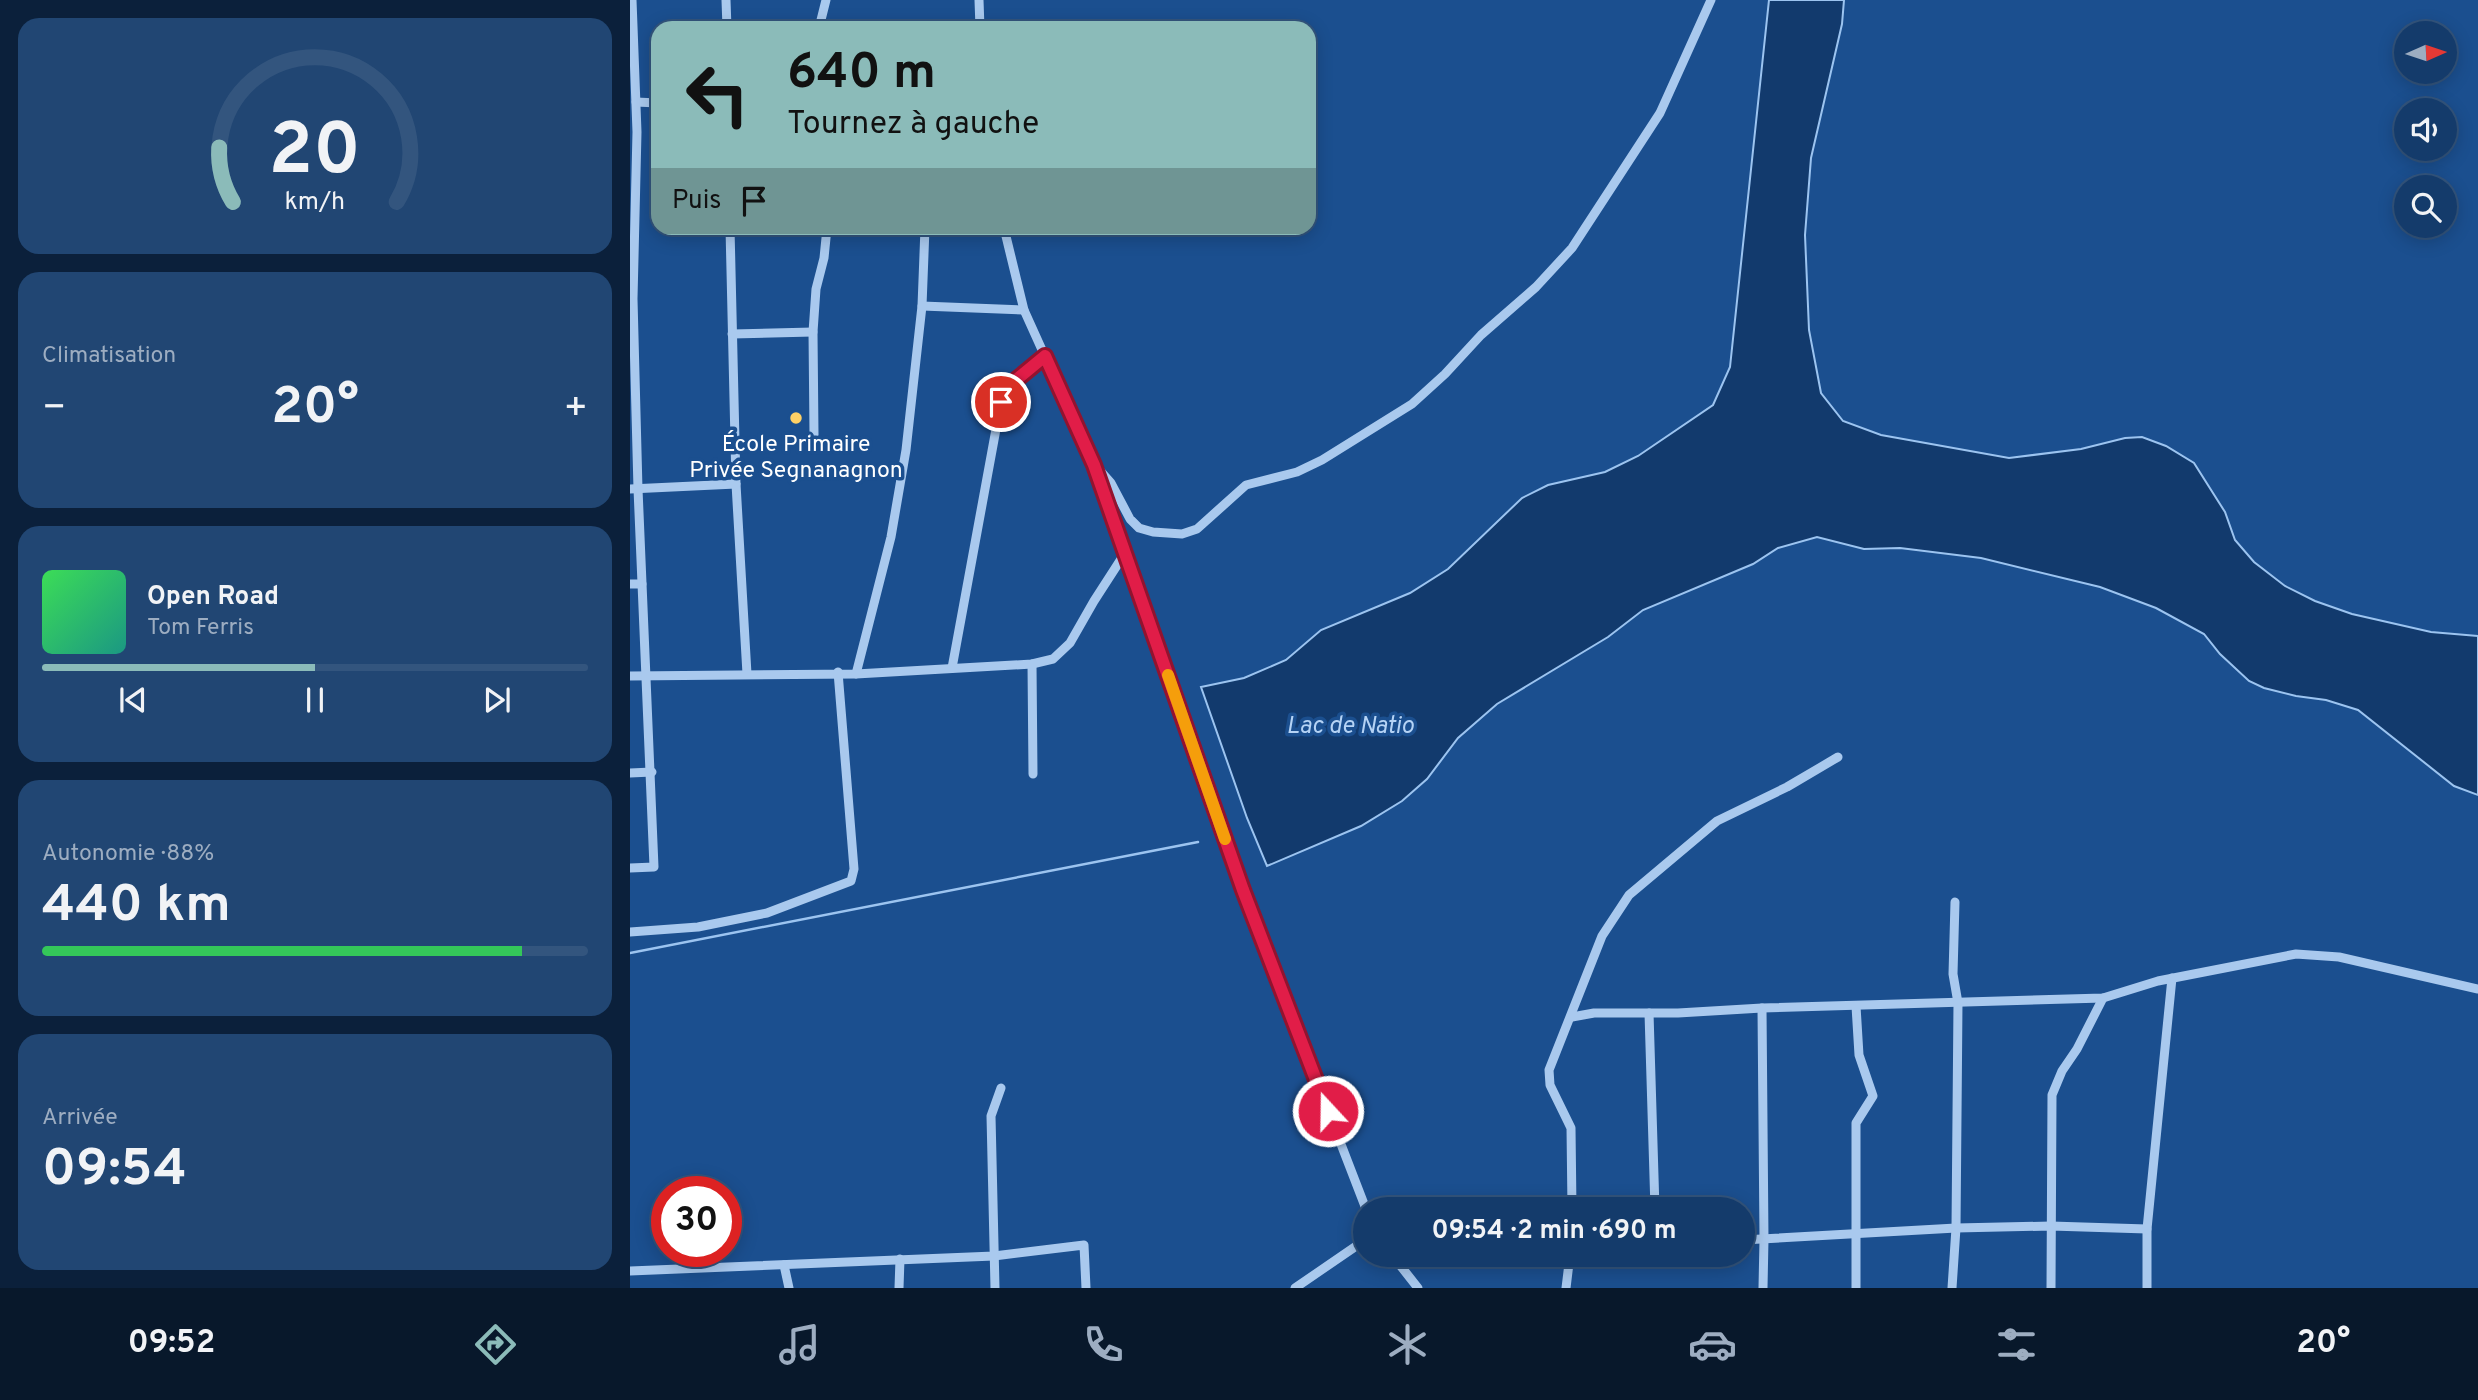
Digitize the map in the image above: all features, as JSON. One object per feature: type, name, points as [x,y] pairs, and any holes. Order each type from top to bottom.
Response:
[{"type":"street","points":[[630,868],[654,867],[647,676],[634,489],[632,299],[633,131],[636,102],[632,0]]},
{"type":"street","points":[[726,0],[727,21]]},
{"type":"street","points":[[821,21],[826,0]]},
{"type":"street","points":[[979,0],[980,21]]},
{"type":"street","points":[[1094,465],[1111,483],[1130,519],[1139,528],[1182,534],[1197,529],[1247,485],[1297,472],[1322,460],[1412,404],[1445,374],[1480,335],[1536,287],[1572,248],[1660,113],[1711,0]]},
{"type":"street","points":[[636,102],[651,103]]},
{"type":"street","points":[[730,235],[736,484],[747,674]]},
{"type":"street","points":[[814,435],[813,331],[816,289],[826,235]]},
{"type":"street","points":[[856,674],[891,537],[906,450],[922,306],[925,235]]},
{"type":"street","points":[[1006,235],[1024,310],[1094,465],[1243,890],[1361,1197]]},
{"type":"street","points":[[922,306],[1024,310]]},
{"type":"street","points":[[732,334],[813,331]]},
{"type":"street","points":[[952,668],[1001,402],[1016,380],[1045,356]]},
{"type":"street","points":[[634,489],[736,484]]},
{"type":"street","points":[[630,676],[838,672],[856,674],[1032,664],[1054,659],[1070,642],[1125,553]]},
{"type":"street","points":[[630,584],[642,584]]},
{"type":"street","points":[[1032,664],[1033,774]]},
{"type":"street","points":[[630,932],[698,927],[767,913],[851,881],[854,869],[838,672]]},
{"type":"street","points":[[1572,1197],[1571,1128],[1550,1085],[1549,1070],[1602,936],[1629,895],[1717,821],[1787,787],[1838,757]]},
{"type":"street","points":[[630,772],[652,772]]},
{"type":"street","points":[[1952,1288],[1956,1228],[1958,1003],[1953,974],[1955,902]]},
{"type":"street","points":[[1572,1017],[1594,1013],[2103,998],[2172,978],[2296,954],[2339,957],[2478,989]]},
{"type":"street","points":[[2147,1288],[2147,1229],[2172,978]]},
{"type":"street","points":[[2051,1288],[2052,1095],[2062,1071],[2077,1049],[2103,998]]},
{"type":"street","points":[[1856,1006],[1860,1055],[1873,1096],[1856,1123],[1856,1288]]},
{"type":"street","points":[[1762,1008],[1763,1288]]},
{"type":"street","points":[[1649,1013],[1656,1197]]},
{"type":"street","points":[[995,1288],[991,1116],[1001,1088]]},
{"type":"street","points":[[1755,1239],[1956,1228],[2051,1226],[2147,1229]]},
{"type":"street","points":[[630,1271],[994,1256],[1084,1245],[1086,1288]]},
{"type":"street","points":[[1295,1288],[1353,1248]]},
{"type":"street","points":[[899,1288],[900,1259]]},
{"type":"street","points":[[784,1265],[789,1288]]},
{"type":"street","points":[[1401,1267],[1418,1288]]},
{"type":"street","points":[[1566,1288],[1568,1267]]},
{"type":"water","name":"Lac de Natio","points":[[1769,0],[1844,0],[1842,24],[1811,158],[1805,235],[1809,330],[1821,393],[1843,421],[1881,435],[2009,458],[2081,449],[2125,438],[2142,437],[2166,446],[2194,463],[2225,512],[2235,540],[2254,562],[2285,586],[2315,601],[2352,614],[2431,632],[2478,636],[2478,795],[2454,786],[2358,710],[2326,700],[2264,688],[2249,681],[2220,654],[2204,634],[2156,608],[2100,587],[1981,558],[1900,548],[1864,549],[1817,537],[1778,548],[1753,564],[1643,610],[1608,637],[1497,704],[1458,738],[1427,779],[1402,801],[1361,826],[1267,866],[1247,818],[1201,687],[1244,678],[1286,660],[1321,630],[1410,593],[1448,569],[1522,498],[1548,485],[1605,472],[1638,456],[1713,405],[1730,367]]},
{"type":"waterway","points":[[630,953],[1198,842]]},
{"type":"slow traffic","points":[[1168,675],[1225,839]]},
{"type":"place","name":"École Primaire Privée Segnanagnon","points":[[796,418]]},
{"type":"route","points":[[1001,402],[1016,380],[1045,356],[1094,465],[1243,890],[1328,1111]]}]
